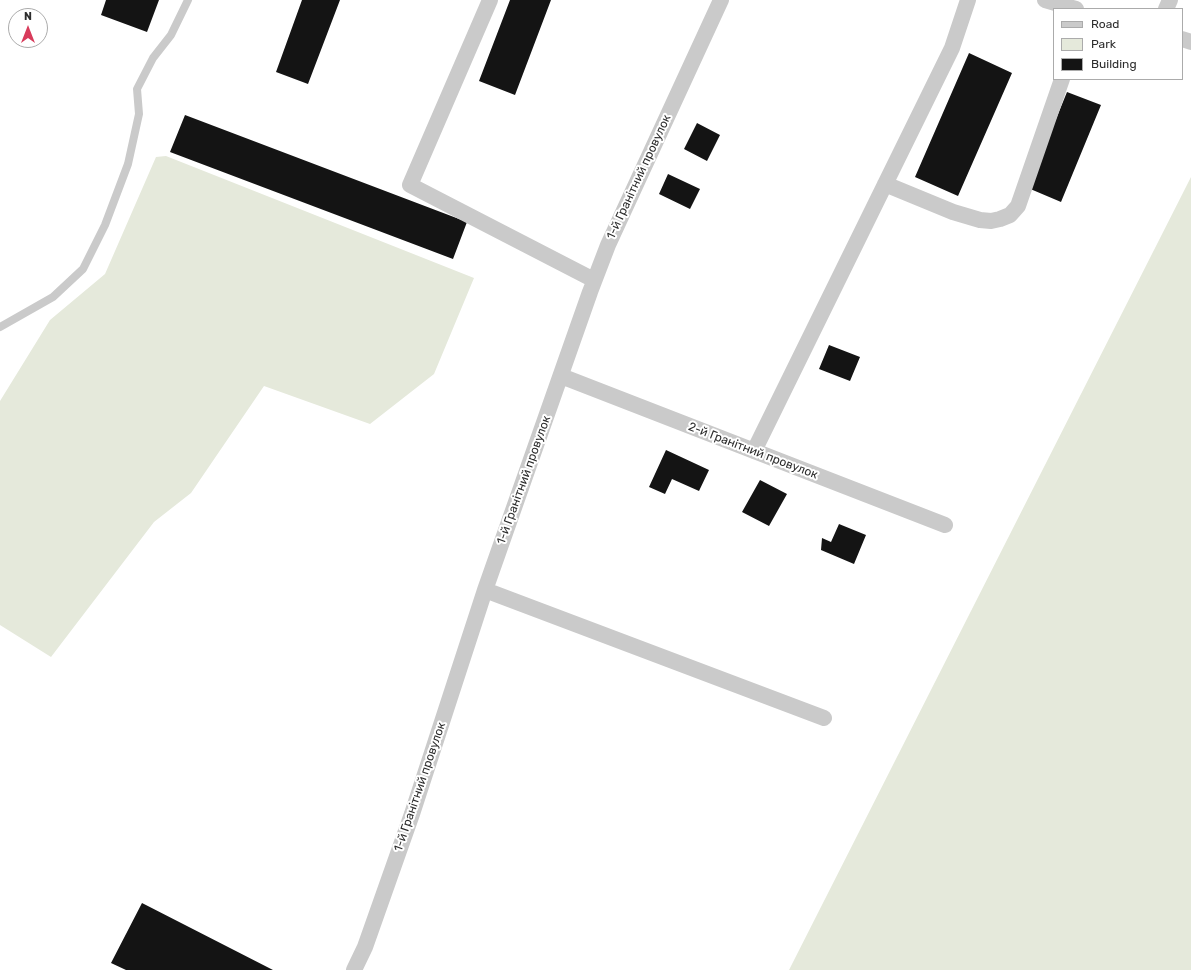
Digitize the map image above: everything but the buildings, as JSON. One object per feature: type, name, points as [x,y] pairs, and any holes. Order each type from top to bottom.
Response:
[{"type":"street","points":[[490,0],[410,185],[594,280]]},
{"type":"street","name":"1-й Гранітний провулок","points":[[354,970],[365,946],[412,814],[485,590],[594,280],[608,245],[721,0]]},
{"type":"street","points":[[754,451],[952,48],[968,0]]},
{"type":"street","points":[[1045,0],[1073,8]]},
{"type":"street","points":[[885,184],[953,212],[980,220],[991,221],[1000,219],[1010,214],[1018,206],[1062,80]]},
{"type":"street","name":"2-й Гранітний провулок","points":[[561,376],[945,525]]},
{"type":"street","points":[[485,590],[824,718]]},
{"type":"lane","points":[[0,327],[53,297],[83,269],[105,225],[128,164],[139,114],[136,89],[153,58],[171,35],[188,0]]},
{"type":"green space","points":[[166,156],[474,278],[434,374],[370,424],[264,386],[191,493],[154,522],[51,657],[0,625],[0,401],[50,320],[105,274],[156,157]]},
{"type":"green space","points":[[1191,177],[1191,970],[789,970]]}]
